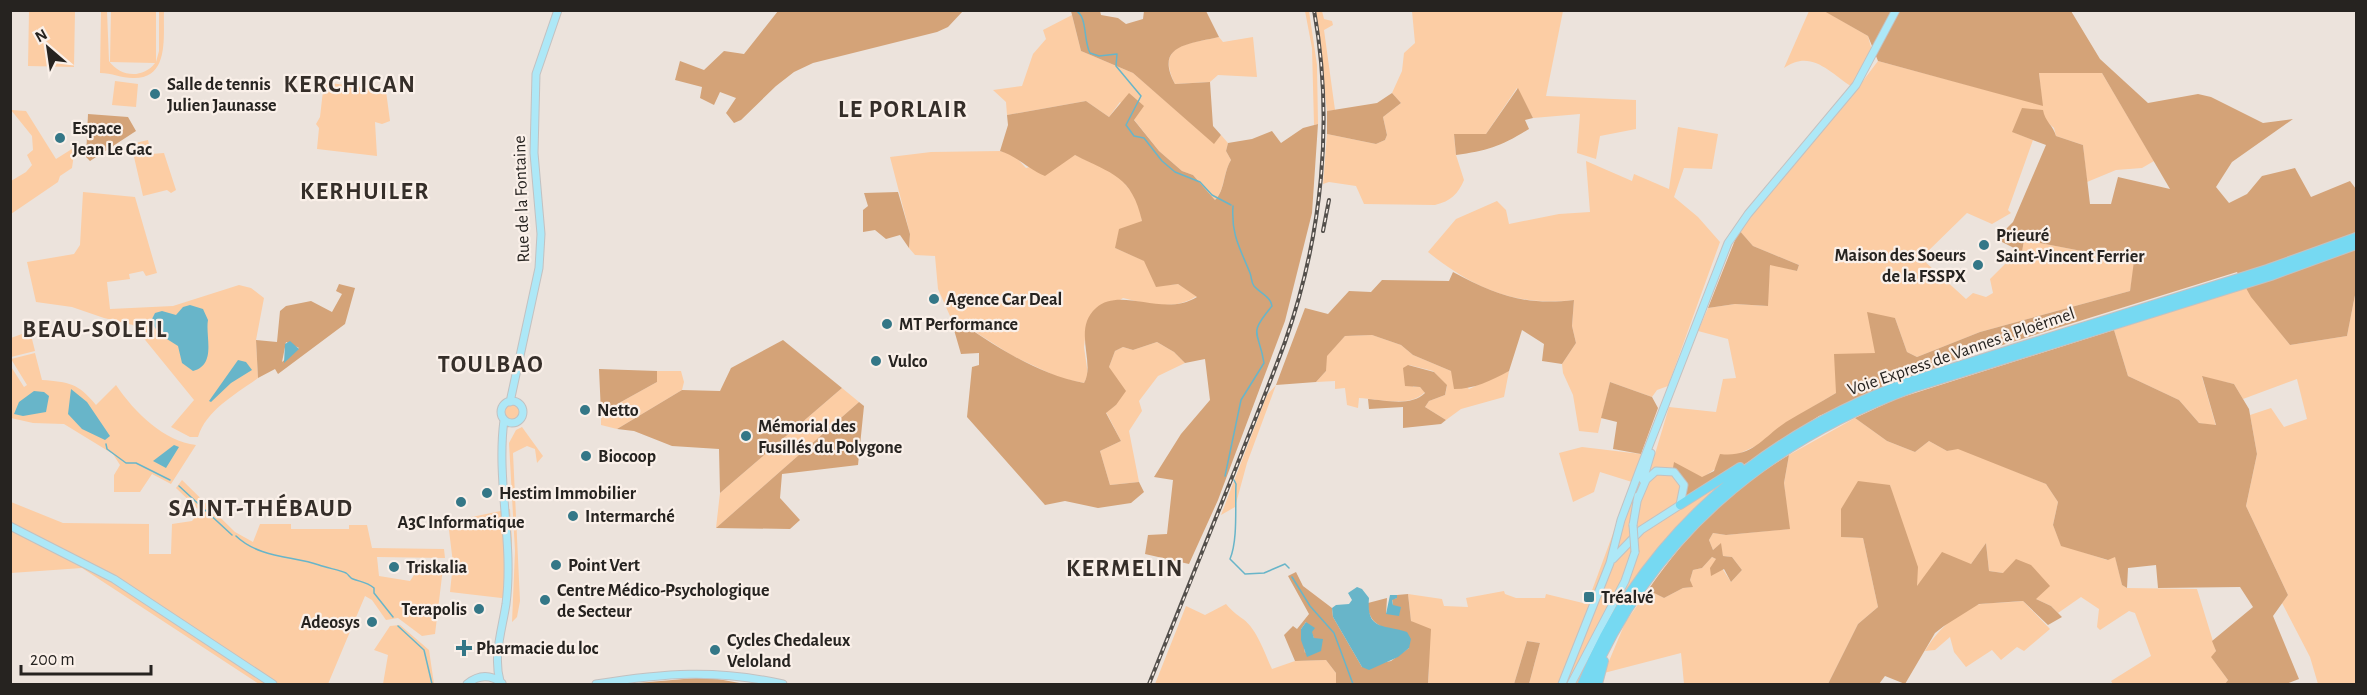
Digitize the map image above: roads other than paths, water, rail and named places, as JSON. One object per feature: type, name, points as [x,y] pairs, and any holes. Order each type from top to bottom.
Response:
[{"type":"highway","name":"Voie Express de Vannes à Ploërmel","points":[[1582,684],[1614,619],[1637,583],[1667,545],[1724,487],[1792,436],[1835,411],[1910,381],[2267,269],[2356,237]]},
{"type":"highway","name":"Voie Express de Vannes à Ploërmel","points":[[1589,684],[1611,638],[1642,590],[1685,534],[1735,486],[1785,449],[1838,419],[1913,388],[2271,276],[2356,245]]},
{"type":"highway","points":[[1680,505],[1792,436]]},
{"type":"highway","points":[[1598,684],[1609,647],[1642,590]]},
{"type":"main road","name":"Rue de la Fontaine","points":[[510,402],[515,388],[518,357],[539,268],[541,234],[534,153],[536,73],[558,10]]},
{"type":"main road","points":[[1562,684],[1610,563],[1621,520],[1728,243],[1748,214],[1856,85],[1896,10]]},
{"type":"main road","name":"Rue de la Fontaine","points":[[515,388],[518,403]]},
{"type":"main road","points":[[502,683],[496,660],[506,602],[509,566],[503,435],[504,420],[502,408],[510,402],[518,403],[523,414],[503,435]]},
{"type":"main road","points":[[1571,684],[1625,581],[1635,552],[1633,525],[1637,501],[1662,416]]},
{"type":"main road","points":[[504,420],[514,423]]},
{"type":"main road","points":[[1610,563],[1620,549],[1641,530],[1680,505],[1684,496],[1683,482],[1677,474],[1665,470],[1656,471],[1648,477],[1637,501]]},
{"type":"main road","points":[[10,526],[114,579],[273,684]]},
{"type":"main road","points":[[467,684],[483,676],[496,660]]},
{"type":"main road","points":[[596,684],[702,673],[733,675],[783,684]]},
{"type":"main road","points":[[483,676],[502,683]]},
{"type":"water","points":[[190,305],[203,309],[208,320],[208,356],[200,368],[193,371],[182,363],[178,346],[159,334],[151,321],[155,313],[162,311],[176,315],[183,307]]},
{"type":"water","points":[[290,341],[299,349],[284,363],[285,344]]},
{"type":"water","points":[[238,360],[246,362],[252,370],[231,383],[211,402],[209,401]]},
{"type":"water","points":[[71,389],[87,402],[110,436],[105,440],[82,429],[68,414]]},
{"type":"water","points":[[34,391],[44,392],[49,396],[46,412],[23,416],[14,414],[19,402]]},
{"type":"water","points":[[174,445],[179,447],[166,468],[153,461]]},
{"type":"water","points":[[1357,587],[1362,589],[1369,598],[1370,616],[1374,621],[1407,632],[1411,639],[1409,648],[1398,657],[1369,670],[1362,667],[1333,617],[1332,608],[1336,605],[1349,604],[1352,600],[1348,593]]},
{"type":"water","points":[[1390,595],[1397,595],[1397,598],[1392,600],[1393,605],[1401,607],[1399,616],[1386,614]]},
{"type":"water","points":[[1306,622],[1315,628],[1312,632],[1314,638],[1323,639],[1321,651],[1307,657],[1301,640],[1301,629]]},
{"type":"waterway","points":[[1075,10],[1082,17],[1090,53],[1099,56],[1117,54],[1116,66],[1141,96],[1126,125],[1134,136],[1144,138],[1162,161],[1175,172],[1200,182],[1212,195],[1231,205]]},
{"type":"waterway","points":[[1225,476],[1241,400],[1264,363],[1257,329],[1272,306],[1270,300],[1252,283],[1235,233],[1233,206]]},
{"type":"waterway","points":[[106,444],[107,449],[126,463],[136,463],[170,480]]},
{"type":"waterway","points":[[1234,480],[1236,484],[1235,533],[1230,559],[1245,574],[1264,573],[1285,564],[1289,568]]},
{"type":"waterway","points":[[179,486],[232,535]]},
{"type":"waterway","points":[[236,536],[255,549],[340,571],[352,579],[369,584],[393,617]]},
{"type":"waterway","points":[[1292,577],[1310,606],[1334,633],[1353,684]]},
{"type":"waterway","points":[[398,626],[424,650],[432,684]]},
{"type":"railway","points":[[1149,684],[1285,342],[1298,302],[1316,220],[1321,178],[1323,94],[1314,10]]},
{"type":"railway","points":[[1323,231],[1329,200]]},
{"type":"place","name":"Salle de tennis Julien Jaunasse","points":[[155,94]]},
{"type":"place","name":"Espace Jean Le Gac","points":[[60,138]]},
{"type":"place","name":"Prieuré Saint-Vincent Ferrier","points":[[1984,245]]},
{"type":"place","name":"Maison des Soeurs de la FSSPX","points":[[1978,265]]},
{"type":"place","name":"Agence Car Deal","points":[[934,299]]},
{"type":"place","name":"MT Performance","points":[[887,324]]},
{"type":"place","name":"Vulco","points":[[876,361]]},
{"type":"place","name":"Netto","points":[[585,410]]},
{"type":"place","name":"Mémorial des Fusillés du Polygone","points":[[746,436]]},
{"type":"place","name":"Biocoop","points":[[586,456]]},
{"type":"place","name":"Hestim Immobilier","points":[[487,493]]},
{"type":"place","name":"A3C Informatique","points":[[461,502]]},
{"type":"place","name":"Intermarché","points":[[573,516]]},
{"type":"place","name":"Point Vert","points":[[556,565]]},
{"type":"place","name":"Triskalia","points":[[394,567]]},
{"type":"place","name":"Tréalvé","points":[[1589,597]]},
{"type":"place","name":"Centre Médico-Psychologique de Secteur","points":[[545,600]]},
{"type":"place","name":"Terapolis","points":[[479,609]]},
{"type":"place","name":"Adeosys","points":[[372,622]]},
{"type":"place","name":"Pharmacie du loc","points":[[464,648]]},
{"type":"place","name":"Cycles Chedaleux Veloland","points":[[715,650]]},
{"type":"district","name":"KERCHICAN","points":[[350,84]]},
{"type":"district","name":"LE PORLAIR","points":[[903,109]]},
{"type":"district","name":"KERHUILER","points":[[365,191]]},
{"type":"district","name":"BEAU-SOLEIL","points":[[95,329]]},
{"type":"district","name":"TOULBAO","points":[[491,364]]},
{"type":"district","name":"SAINT-THÉBAUD","points":[[261,508]]},
{"type":"district","name":"KERMELIN","points":[[1125,568]]}]
